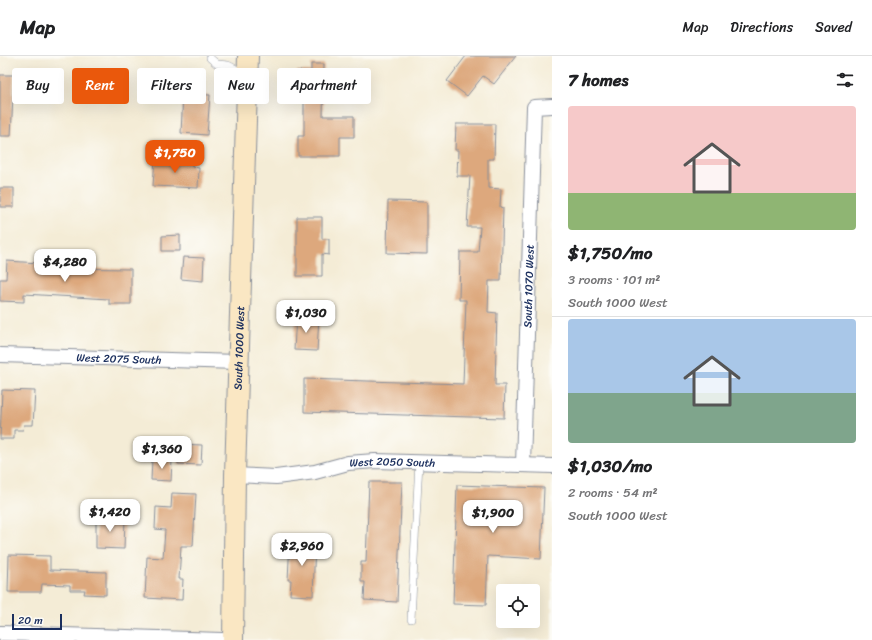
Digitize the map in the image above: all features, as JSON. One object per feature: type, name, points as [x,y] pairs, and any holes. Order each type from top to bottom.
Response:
[{"type":"main road","name":"South 1000 West","points":[[248,56],[248,68]]},
{"type":"main road","name":"South 1000 West","points":[[233,640],[235,475],[247,104]]},
{"type":"street","name":"South 1070 West","points":[[523,465],[534,107],[552,106]]},
{"type":"street","name":"West 2075 South","points":[[0,355],[238,362]]},
{"type":"street","name":"West 2050 South","points":[[235,475],[276,477],[315,472],[355,463],[375,461],[552,466]]},
{"type":"street","points":[[0,633],[222,640]]},
{"type":"lane","points":[[210,56],[217,64],[228,64],[235,68]]},
{"type":"lane","points":[[411,619],[419,462]]},
{"type":"building","points":[[466,56],[516,56],[494,84],[483,76],[467,96],[447,81]]},
{"type":"building","points":[[311,64],[324,64],[324,68],[311,68]]},
{"type":"building","points":[[0,75],[12,75],[11,136],[0,136]]},
{"type":"building","points":[[206,95],[210,95],[207,135],[181,133],[182,104],[206,104]]},
{"type":"building","points":[[304,104],[323,104],[323,116],[354,116],[354,137],[340,137],[340,156],[298,156],[298,136],[304,136]]},
{"type":"building","points":[[456,124],[495,124],[494,159],[488,159],[488,188],[501,189],[500,207],[503,208],[501,281],[489,281],[488,312],[497,313],[495,385],[505,385],[504,418],[304,412],[304,379],[463,384],[466,300],[459,300],[460,252],[478,252],[480,227],[467,227],[470,176],[457,176],[458,150],[455,150]]},
{"type":"building","points":[[155,158],[192,160],[192,167],[199,168],[198,188],[153,186]]},
{"type":"building","points":[[0,188],[14,188],[14,207],[0,207]]},
{"type":"building","points":[[388,201],[427,202],[427,254],[387,253]]},
{"type":"building","points":[[297,217],[322,217],[322,239],[329,239],[329,255],[322,254],[322,276],[297,276]]},
{"type":"building","points":[[180,235],[180,251],[162,251],[162,236]]},
{"type":"building","points":[[183,257],[204,258],[203,281],[181,279]]},
{"type":"building","points":[[7,261],[55,264],[55,268],[131,269],[131,304],[109,304],[109,299],[24,294],[24,302],[0,301],[0,279],[6,279]]},
{"type":"building","points":[[296,316],[319,317],[317,351],[294,350]]},
{"type":"building","points":[[2,390],[35,391],[33,425],[24,425],[23,430],[14,430],[14,439],[0,439]]},
{"type":"building","points":[[179,444],[202,445],[201,465],[178,464]]},
{"type":"building","points":[[152,460],[172,461],[171,481],[151,480]]},
{"type":"building","points":[[369,482],[402,482],[397,602],[364,600],[365,582],[361,582],[361,562],[366,562]]},
{"type":"building","points":[[457,485],[544,488],[541,559],[488,556],[486,605],[453,604]]},
{"type":"building","points":[[172,493],[196,494],[193,546],[181,546],[179,579],[183,579],[182,600],[145,598],[147,557],[163,558],[165,530],[155,529],[156,507],[171,508]]},
{"type":"building","points":[[96,517],[125,518],[124,549],[96,548]]},
{"type":"building","points":[[290,540],[315,541],[313,596],[290,595],[291,580],[288,580]]},
{"type":"building","points":[[9,555],[50,556],[50,570],[106,572],[106,595],[84,594],[85,590],[70,590],[70,585],[42,584],[41,592],[8,592]]}]
